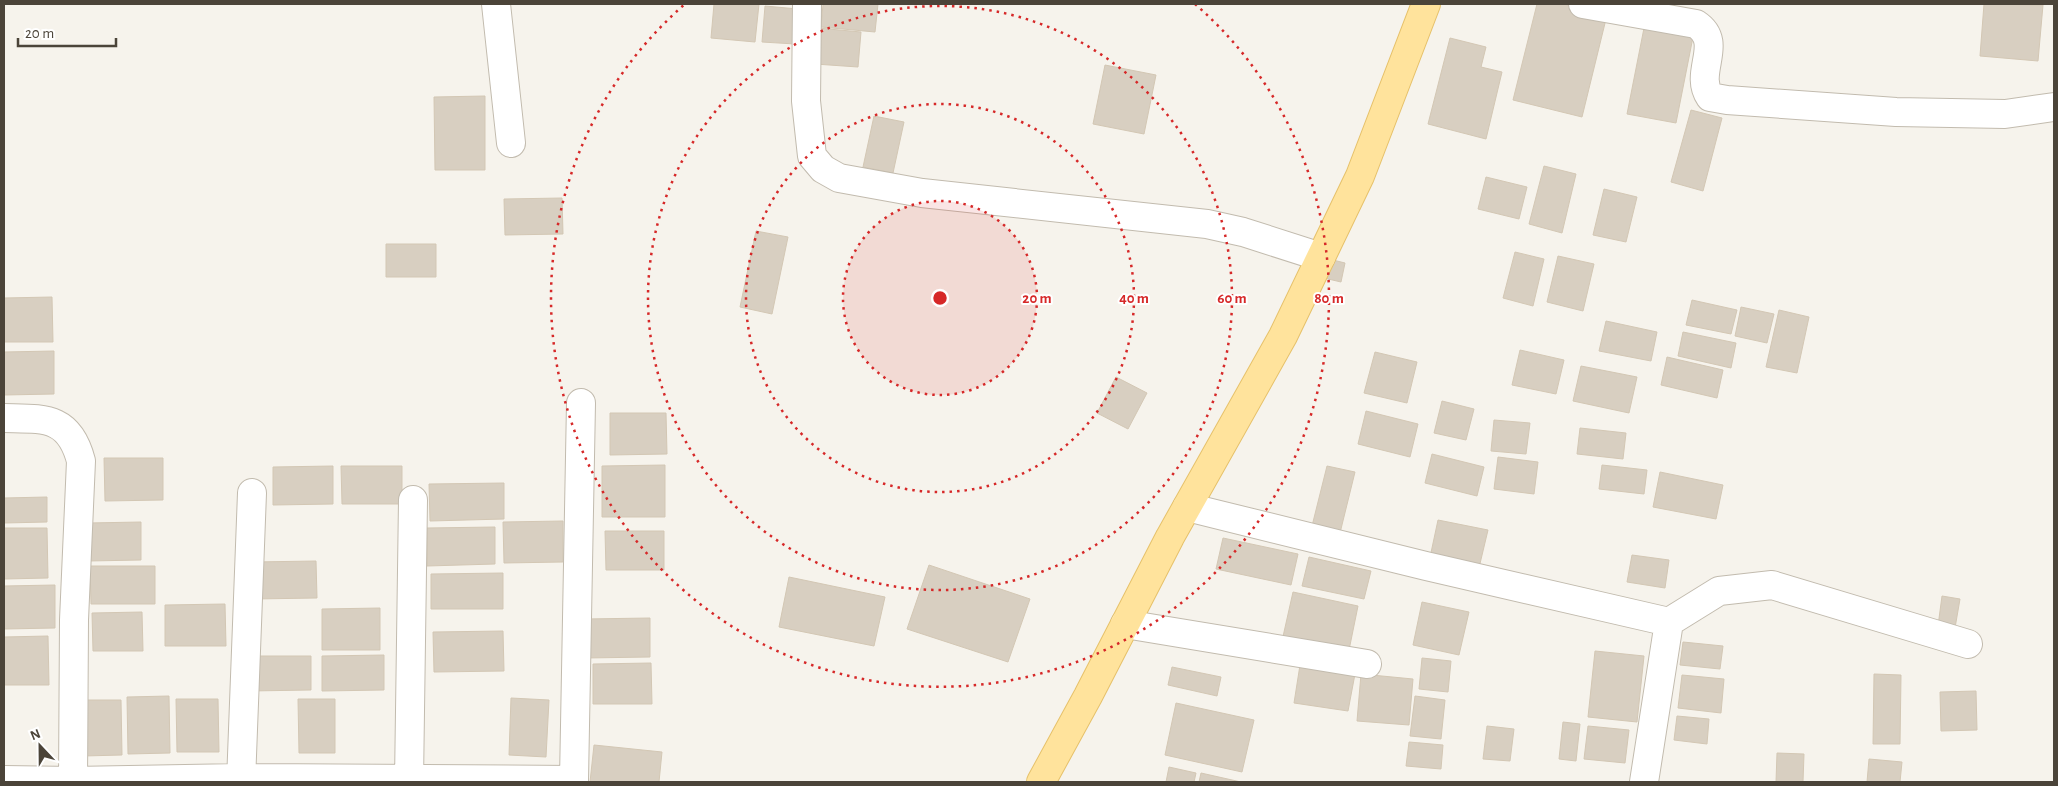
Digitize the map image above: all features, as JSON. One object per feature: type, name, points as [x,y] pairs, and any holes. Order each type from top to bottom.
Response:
[{"type":"main road","points":[[1041,782],[1188,507],[1284,336],[1360,176],[1426,4]]},
{"type":"street","points":[[496,4],[511,143]]},
{"type":"street","points":[[807,4],[806,101],[812,156],[823,170],[839,178],[922,193],[1207,224],[1243,232],[1321,257]]},
{"type":"street","points":[[1583,4],[1696,24],[1705,30],[1709,37],[1705,85],[1710,97],[1727,100],[1896,112],[2005,114],[2054,107]]},
{"type":"street","points":[[4,780],[73,782],[241,780],[574,781],[581,403]]},
{"type":"street","points":[[4,418],[39,419],[57,423],[72,436],[80,461],[74,620],[73,782]]},
{"type":"street","points":[[241,780],[252,493]]},
{"type":"street","points":[[409,781],[413,500]]},
{"type":"street","points":[[1188,507],[1426,566],[1668,622],[1719,592],[1772,585],[1968,644]]},
{"type":"street","points":[[1644,782],[1668,622]]},
{"type":"street","points":[[1125,624],[1367,664]]},
{"type":"building","points":[[714,4],[759,4],[755,42],[711,38]]},
{"type":"building","points":[[823,4],[878,4],[875,32],[821,27]]},
{"type":"building","points":[[1537,4],[1564,4],[1607,15],[1582,117],[1513,100]]},
{"type":"building","points":[[1984,4],[2043,5],[2038,61],[1980,56]]},
{"type":"building","points":[[765,6],[798,9],[795,44],[762,42]]},
{"type":"building","points":[[1645,23],[1694,32],[1676,123],[1627,114]]},
{"type":"building","points":[[818,28],[861,32],[858,67],[815,64]]},
{"type":"building","points":[[1450,38],[1486,47],[1481,67],[1502,72],[1486,139],[1428,124]]},
{"type":"building","points":[[1105,65],[1156,75],[1144,134],[1093,124]]},
{"type":"building","points":[[485,96],[485,170],[435,170],[434,97]]},
{"type":"building","points":[[1691,110],[1722,118],[1703,191],[1671,182]]},
{"type":"building","points":[[874,116],[904,122],[893,173],[863,167]]},
{"type":"building","points":[[1544,166],[1576,174],[1562,233],[1529,224]]},
{"type":"building","points":[[1486,177],[1527,187],[1519,219],[1478,209]]},
{"type":"building","points":[[1604,189],[1637,197],[1626,242],[1593,235]]},
{"type":"building","points":[[562,198],[563,234],[505,235],[504,199]]},
{"type":"building","points":[[756,231],[788,237],[772,314],[740,307]]},
{"type":"building","points":[[386,244],[436,244],[436,277],[386,277]]},
{"type":"building","points":[[1515,252],[1544,259],[1533,306],[1503,298]]},
{"type":"building","points":[[1558,256],[1594,264],[1583,311],[1547,302]]},
{"type":"building","points":[[1329,259],[1345,263],[1341,282],[1324,278]]},
{"type":"building","points":[[52,297],[53,342],[4,342],[4,298]]},
{"type":"building","points":[[1692,300],[1737,310],[1731,334],[1686,325]]},
{"type":"building","points":[[1741,307],[1774,314],[1767,343],[1735,336]]},
{"type":"building","points":[[1779,310],[1809,317],[1797,373],[1766,367]]},
{"type":"building","points":[[1606,321],[1657,332],[1651,361],[1599,351]]},
{"type":"building","points":[[1683,332],[1736,343],[1731,368],[1678,356]]},
{"type":"building","points":[[1520,350],[1564,360],[1556,394],[1512,385]]},
{"type":"building","points":[[54,351],[54,394],[4,395],[4,352]]},
{"type":"building","points":[[1375,352],[1417,362],[1407,403],[1364,393]]},
{"type":"building","points":[[1667,357],[1723,370],[1717,398],[1661,385]]},
{"type":"building","points":[[1581,366],[1637,377],[1629,413],[1573,401]]},
{"type":"building","points":[[1116,377],[1147,393],[1128,429],[1097,413]]},
{"type":"building","points":[[1442,401],[1474,409],[1466,440],[1434,433]]},
{"type":"building","points":[[1366,411],[1418,424],[1410,457],[1358,444]]},
{"type":"building","points":[[610,413],[666,413],[667,454],[610,455]]},
{"type":"building","points":[[1494,420],[1530,423],[1526,454],[1491,451]]},
{"type":"building","points":[[1580,428],[1626,433],[1623,459],[1577,454]]},
{"type":"building","points":[[1432,454],[1484,467],[1477,496],[1425,483]]},
{"type":"building","points":[[1498,457],[1538,462],[1534,494],[1494,489]]},
{"type":"building","points":[[104,458],[163,458],[163,500],[105,501]]},
{"type":"building","points":[[665,465],[665,517],[602,517],[602,466]]},
{"type":"building","points":[[1602,465],[1647,470],[1644,494],[1599,489]]},
{"type":"building","points":[[333,466],[333,504],[273,505],[273,467]]},
{"type":"building","points":[[341,466],[402,466],[402,504],[342,504]]},
{"type":"building","points":[[1327,466],[1355,472],[1340,533],[1312,526]]},
{"type":"building","points":[[1660,472],[1723,485],[1716,519],[1653,507]]},
{"type":"building","points":[[504,483],[504,519],[430,521],[429,484]]},
{"type":"building","points":[[47,497],[47,522],[4,523],[4,498]]},
{"type":"building","points":[[1438,520],[1488,530],[1478,572],[1429,562]]},
{"type":"building","points":[[563,521],[563,562],[504,563],[503,522]]},
{"type":"building","points":[[141,522],[141,560],[88,561],[88,523]]},
{"type":"building","points":[[495,527],[495,564],[427,566],[427,528]]},
{"type":"building","points":[[4,528],[47,528],[48,578],[4,579]]},
{"type":"building","points":[[605,531],[664,531],[664,570],[606,570]]},
{"type":"building","points":[[1223,538],[1298,554],[1291,585],[1216,569]]},
{"type":"building","points":[[1632,555],[1669,560],[1665,588],[1627,582]]},
{"type":"building","points":[[1309,557],[1371,571],[1364,599],[1302,586]]},
{"type":"building","points":[[316,561],[317,598],[254,599],[253,562]]},
{"type":"building","points":[[929,565],[1030,599],[1008,662],[907,629]]},
{"type":"building","points":[[90,566],[155,566],[155,604],[91,604]]},
{"type":"building","points":[[503,573],[503,609],[431,609],[431,574]]},
{"type":"building","points":[[789,577],[885,597],[874,646],[779,627]]},
{"type":"building","points":[[55,585],[55,628],[4,629],[4,586]]},
{"type":"building","points":[[1293,592],[1358,606],[1348,655],[1282,641]]},
{"type":"building","points":[[1942,596],[1960,599],[1955,628],[1938,626]]},
{"type":"building","points":[[1422,602],[1469,612],[1459,655],[1413,645]]},
{"type":"building","points":[[225,604],[226,646],[165,646],[165,605]]},
{"type":"building","points":[[380,608],[380,650],[322,650],[322,609]]},
{"type":"building","points":[[142,612],[143,651],[93,651],[92,613]]},
{"type":"building","points":[[650,618],[650,657],[585,658],[585,619]]},
{"type":"building","points":[[503,631],[504,671],[434,672],[433,632]]},
{"type":"building","points":[[48,636],[49,685],[4,685],[4,637]]},
{"type":"building","points":[[1683,642],[1723,646],[1720,669],[1680,665]]},
{"type":"building","points":[[1595,651],[1644,656],[1637,722],[1588,717]]},
{"type":"building","points":[[384,655],[384,690],[322,691],[322,656]]},
{"type":"building","points":[[250,656],[311,656],[311,690],[250,691]]},
{"type":"building","points":[[1422,658],[1451,661],[1448,692],[1419,689]]},
{"type":"building","points":[[651,663],[652,704],[593,704],[593,664]]},
{"type":"building","points":[[1300,665],[1355,674],[1348,711],[1294,703]]},
{"type":"building","points":[[1172,667],[1221,677],[1217,696],[1168,685]]},
{"type":"building","points":[[1361,674],[1413,679],[1409,725],[1357,721]]},
{"type":"building","points":[[1874,674],[1901,675],[1900,744],[1873,744]]},
{"type":"building","points":[[1682,675],[1724,679],[1721,713],[1678,708]]},
{"type":"building","points":[[1976,691],[1977,730],[1941,731],[1940,692]]},
{"type":"building","points":[[169,696],[170,753],[128,754],[127,697]]},
{"type":"building","points":[[1415,696],[1445,700],[1441,739],[1410,736]]},
{"type":"building","points":[[511,698],[549,700],[546,757],[509,755]]},
{"type":"building","points":[[176,699],[218,699],[219,752],[177,752]]},
{"type":"building","points":[[298,699],[335,699],[335,753],[299,753]]},
{"type":"building","points":[[82,700],[121,700],[122,755],[83,756]]},
{"type":"building","points":[[1176,703],[1254,720],[1242,772],[1165,755]]},
{"type":"building","points":[[1677,716],[1709,719],[1707,744],[1674,740]]},
{"type":"building","points":[[1563,722],[1580,724],[1576,761],[1559,759]]},
{"type":"building","points":[[1487,726],[1514,729],[1510,761],[1483,759]]},
{"type":"building","points":[[1588,726],[1629,730],[1625,763],[1584,759]]},
{"type":"building","points":[[1409,742],[1443,745],[1441,769],[1406,766]]},
{"type":"building","points":[[594,745],[662,752],[659,782],[590,782]]},
{"type":"building","points":[[1777,753],[1804,754],[1803,782],[1776,782]]},
{"type":"building","points":[[1869,759],[1902,762],[1900,782],[1867,782]]},
{"type":"building","points":[[1169,767],[1196,773],[1194,782],[1166,782]]},
{"type":"building","points":[[1201,773],[1241,782],[1199,782]]}]
